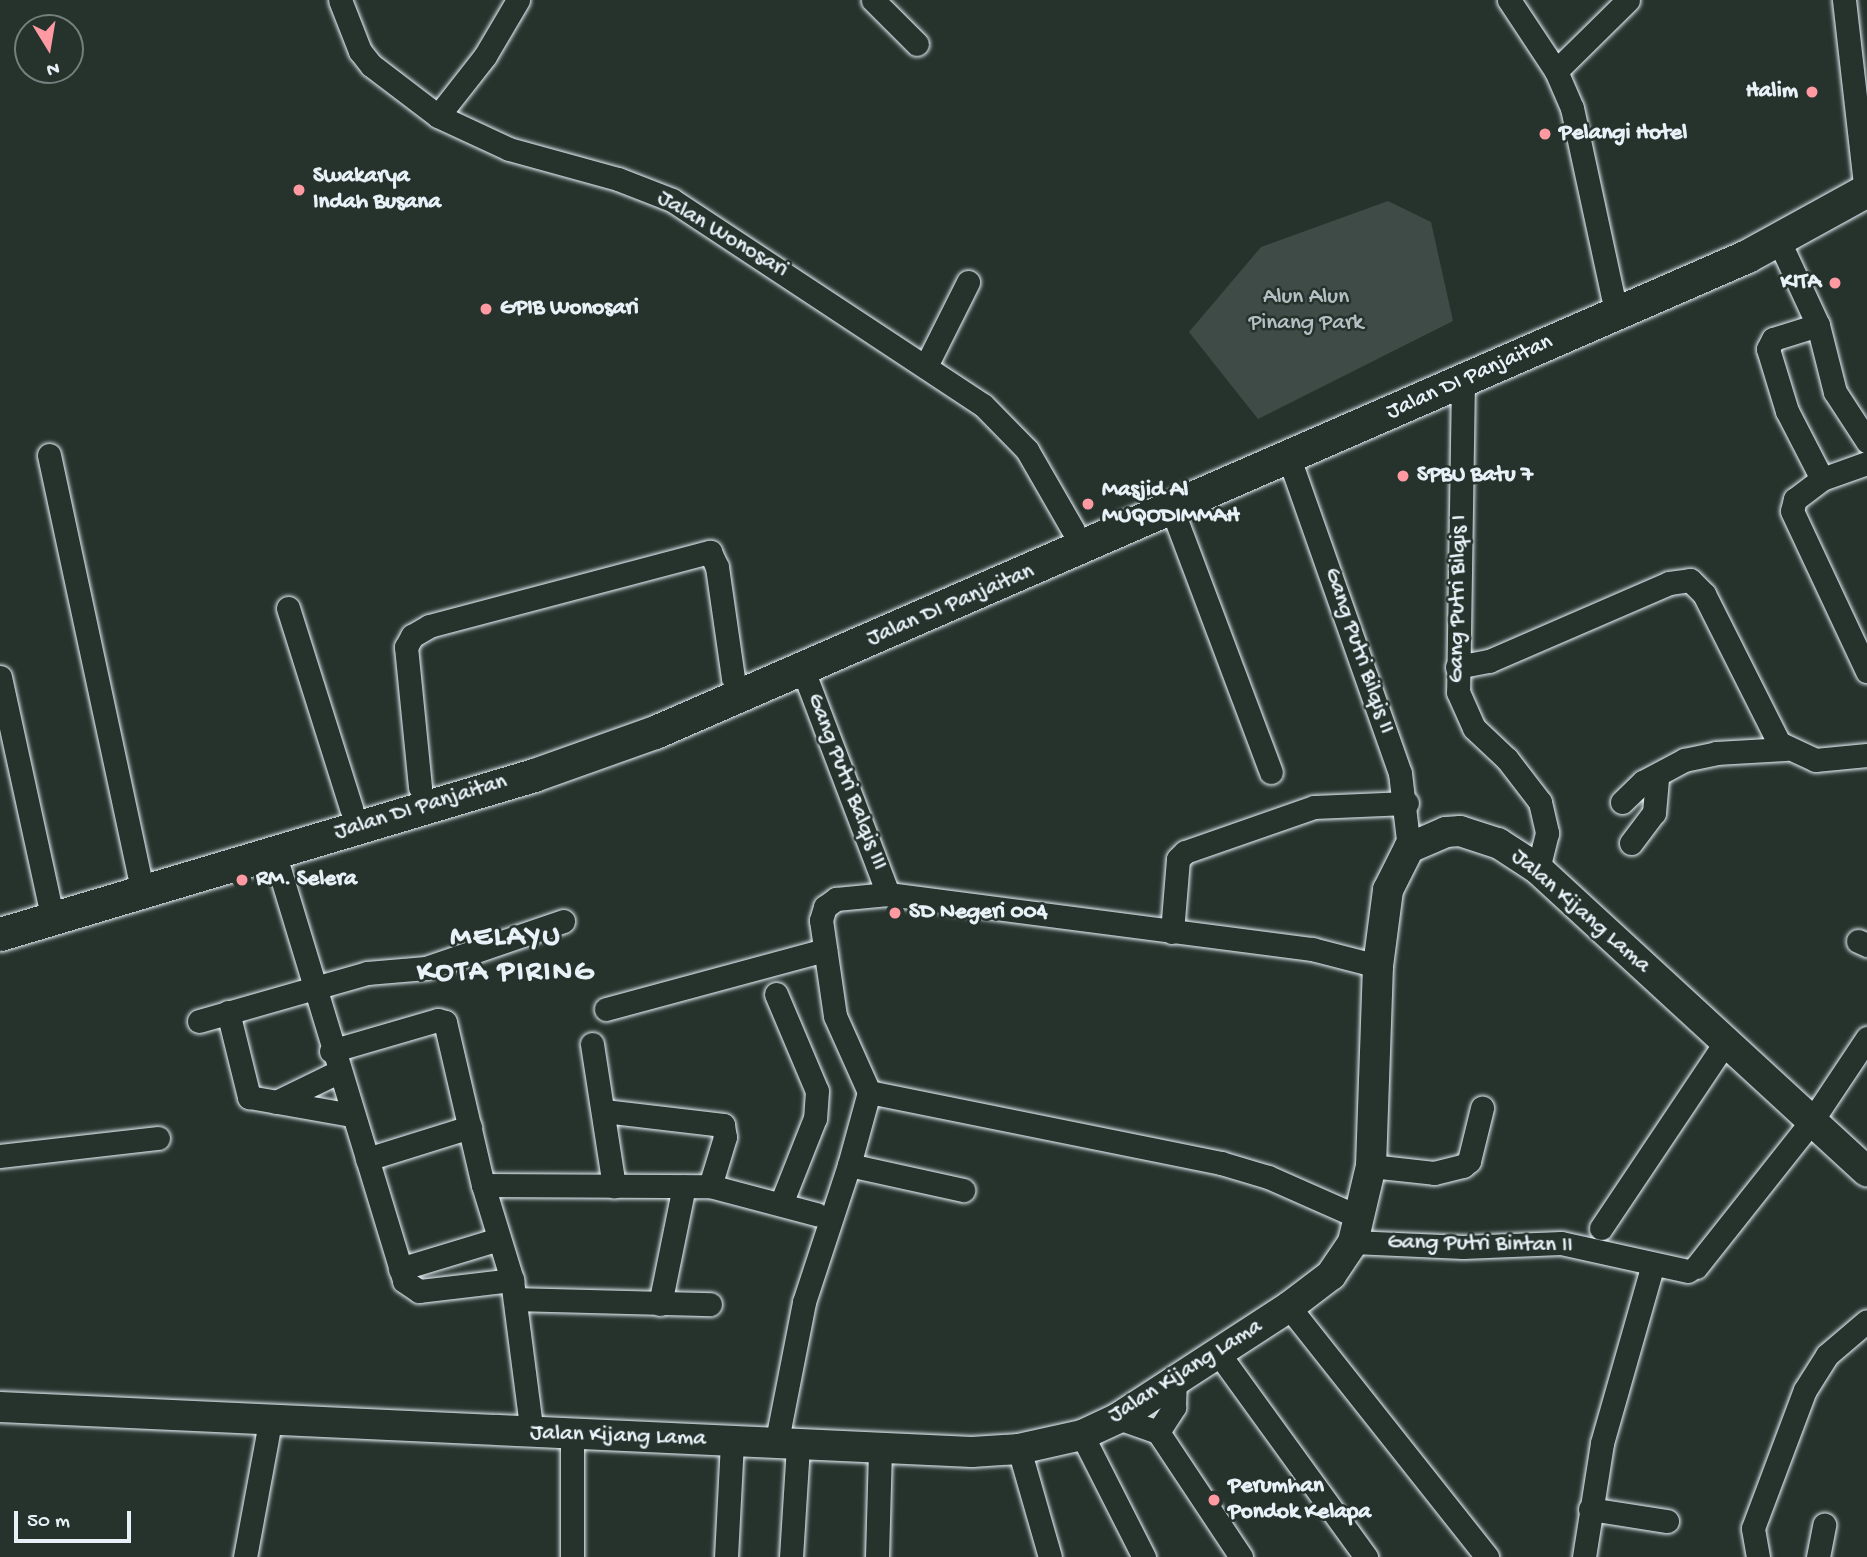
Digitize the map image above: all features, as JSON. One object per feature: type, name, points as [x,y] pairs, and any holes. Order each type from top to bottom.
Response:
[{"type":"highway","name":"Jalan DI Panjaitan","points":[[0,916],[139,874],[534,775],[655,733],[1289,458],[1779,241],[1866,180]]},
{"type":"highway","name":"Jalan DI Panjaitan","points":[[0,934],[274,852],[420,787],[643,715],[1613,298],[1715,258],[1866,180]]},
{"type":"main road","name":"Jalan Kijang Lama","points":[[0,1407],[270,1422],[880,1449],[1019,1449],[1082,1434],[1118,1418],[1219,1354],[1331,1275],[1357,1230],[1371,1166],[1378,966],[1388,890],[1409,848],[1433,835],[1460,831],[1498,843],[1538,869],[1867,1172]]},
{"type":"street","name":"Jalan Wonosari","points":[[340,0],[360,51],[371,65],[438,116],[509,149],[618,179],[672,200],[983,405],[1018,439],[1073,530]]},
{"type":"street","points":[[438,116],[485,56],[518,0]]},
{"type":"street","points":[[873,0],[917,44]]},
{"type":"street","points":[[1556,71],[1628,0]]},
{"type":"street","points":[[1844,0],[1866,180]]},
{"type":"street","points":[[1511,1],[1556,71],[1576,121],[1613,298]]},
{"type":"street","points":[[1779,241],[1818,325],[1835,392],[1867,441]]},
{"type":"street","points":[[926,366],[968,282]]},
{"type":"street","points":[[1818,325],[1773,339],[1768,349],[1787,411],[1822,479]]},
{"type":"street","name":"Gang Putri Bilqis I","points":[[1463,381],[1457,667],[1461,703],[1474,728],[1507,759],[1541,802],[1547,832],[1538,869]]},
{"type":"street","points":[[49,455],[139,874]]},
{"type":"street","name":"Gang Putri Bilqis II","points":[[1289,458],[1378,706],[1407,803],[1409,848]]},
{"type":"street","points":[[1867,463],[1822,479],[1799,495],[1793,511],[1867,671]]},
{"type":"street","points":[[1172,509],[1271,772]]},
{"type":"street","points":[[420,787],[406,647],[417,632],[439,623],[710,552],[717,567],[733,678]]},
{"type":"street","points":[[1457,667],[1489,661],[1669,583],[1690,580],[1704,594],[1771,733],[1785,749]]},
{"type":"street","points":[[288,608],[354,818]]},
{"type":"street","name":"Gang Putri Balqis III","points":[[803,670],[888,894]]},
{"type":"street","points":[[0,677],[49,902]]},
{"type":"street","points":[[1622,802],[1657,776],[1684,761],[1716,753],[1785,749],[1827,761],[1867,755]]},
{"type":"street","points":[[1630,843],[1654,813],[1657,776]]},
{"type":"street","points":[[1172,932],[1178,859],[1185,852],[1314,807],[1407,803]]},
{"type":"street","points":[[274,852],[335,1061],[407,1285],[419,1291],[514,1290],[660,1304],[709,1304]]},
{"type":"street","points":[[791,1557],[787,1445],[804,1302],[849,1165],[869,1092],[840,1035],[821,920],[829,903],[888,894],[1330,952],[1378,966]]},
{"type":"street","points":[[199,1021],[367,973],[426,968],[563,921]]},
{"type":"street","points":[[606,1009],[825,950]]},
{"type":"street","points":[[776,994],[817,1091],[815,1118],[781,1204]]},
{"type":"street","points":[[228,1012],[248,1095],[352,1115]]},
{"type":"street","points":[[276,1102],[335,1061],[443,1021],[484,1185],[514,1290],[532,1433]]},
{"type":"street","name":"Gang Putri Bintan II","points":[[1357,1230],[1463,1247],[1562,1243],[1653,1264],[1692,1269],[1811,1122],[1867,1038]]},
{"type":"street","points":[[1601,1228],[1725,1043]]},
{"type":"street","points":[[592,1044],[614,1186]]},
{"type":"street","points":[[869,1092],[1221,1163],[1268,1177],[1357,1230]]},
{"type":"street","points":[[1371,1166],[1434,1173],[1463,1167],[1469,1161],[1482,1108]]},
{"type":"street","points":[[604,1111],[723,1125],[725,1137],[710,1186]]},
{"type":"street","points":[[366,1158],[470,1127]]},
{"type":"street","points":[[0,1156],[158,1138]]},
{"type":"street","points":[[849,1165],[963,1190]]},
{"type":"street","points":[[484,1185],[710,1186],[816,1214]]},
{"type":"street","points":[[660,1304],[684,1186]]},
{"type":"street","points":[[400,1269],[499,1239]]},
{"type":"street","points":[[1584,1557],[1602,1443],[1653,1264]]},
{"type":"street","points":[[1289,1307],[1487,1557]]},
{"type":"street","points":[[1758,1557],[1753,1528],[1805,1390],[1828,1355],[1867,1321]]},
{"type":"street","points":[[1219,1354],[1367,1557]]},
{"type":"street","points":[[1158,1432],[1174,1407],[1175,1380]]},
{"type":"street","points":[[1118,1418],[1158,1432],[1241,1557]]},
{"type":"street","points":[[245,1557],[270,1422]]},
{"type":"street","points":[[572,1434],[572,1557]]},
{"type":"street","points":[[1082,1434],[1144,1557]]},
{"type":"street","points":[[726,1557],[732,1442]]},
{"type":"street","points":[[877,1557],[880,1449]]},
{"type":"street","points":[[1019,1449],[1051,1557]]},
{"type":"street","points":[[1590,1509],[1667,1521]]},
{"type":"street","points":[[1818,1557],[1824,1525]]},
{"type":"green space","name":"Alun Alun Pinang Park","points":[[1388,201],[1431,222],[1453,321],[1258,419],[1189,332],[1261,247]]},
{"type":"place","name":"Halim","points":[[1812,92]]},
{"type":"place","name":"Pelangi Hotel","points":[[1545,134]]},
{"type":"place","name":"Swakarya Indah Busana","points":[[299,190]]},
{"type":"place","name":"KITA","points":[[1835,283]]},
{"type":"place","name":"GPIB Wonosari","points":[[486,309]]},
{"type":"place","name":"SPBU Batu 7","points":[[1403,476]]},
{"type":"place","name":"Masjid Al MUQODIMMAH","points":[[1088,504]]},
{"type":"place","name":"RM. Selera","points":[[242,880]]},
{"type":"place","name":"SD Negeri 004","points":[[895,913]]},
{"type":"place","name":"Perumhan Pondok Kelapa","points":[[1214,1500]]},
{"type":"district","name":"MELAYU KOTA PIRING","points":[[506,956]]}]
